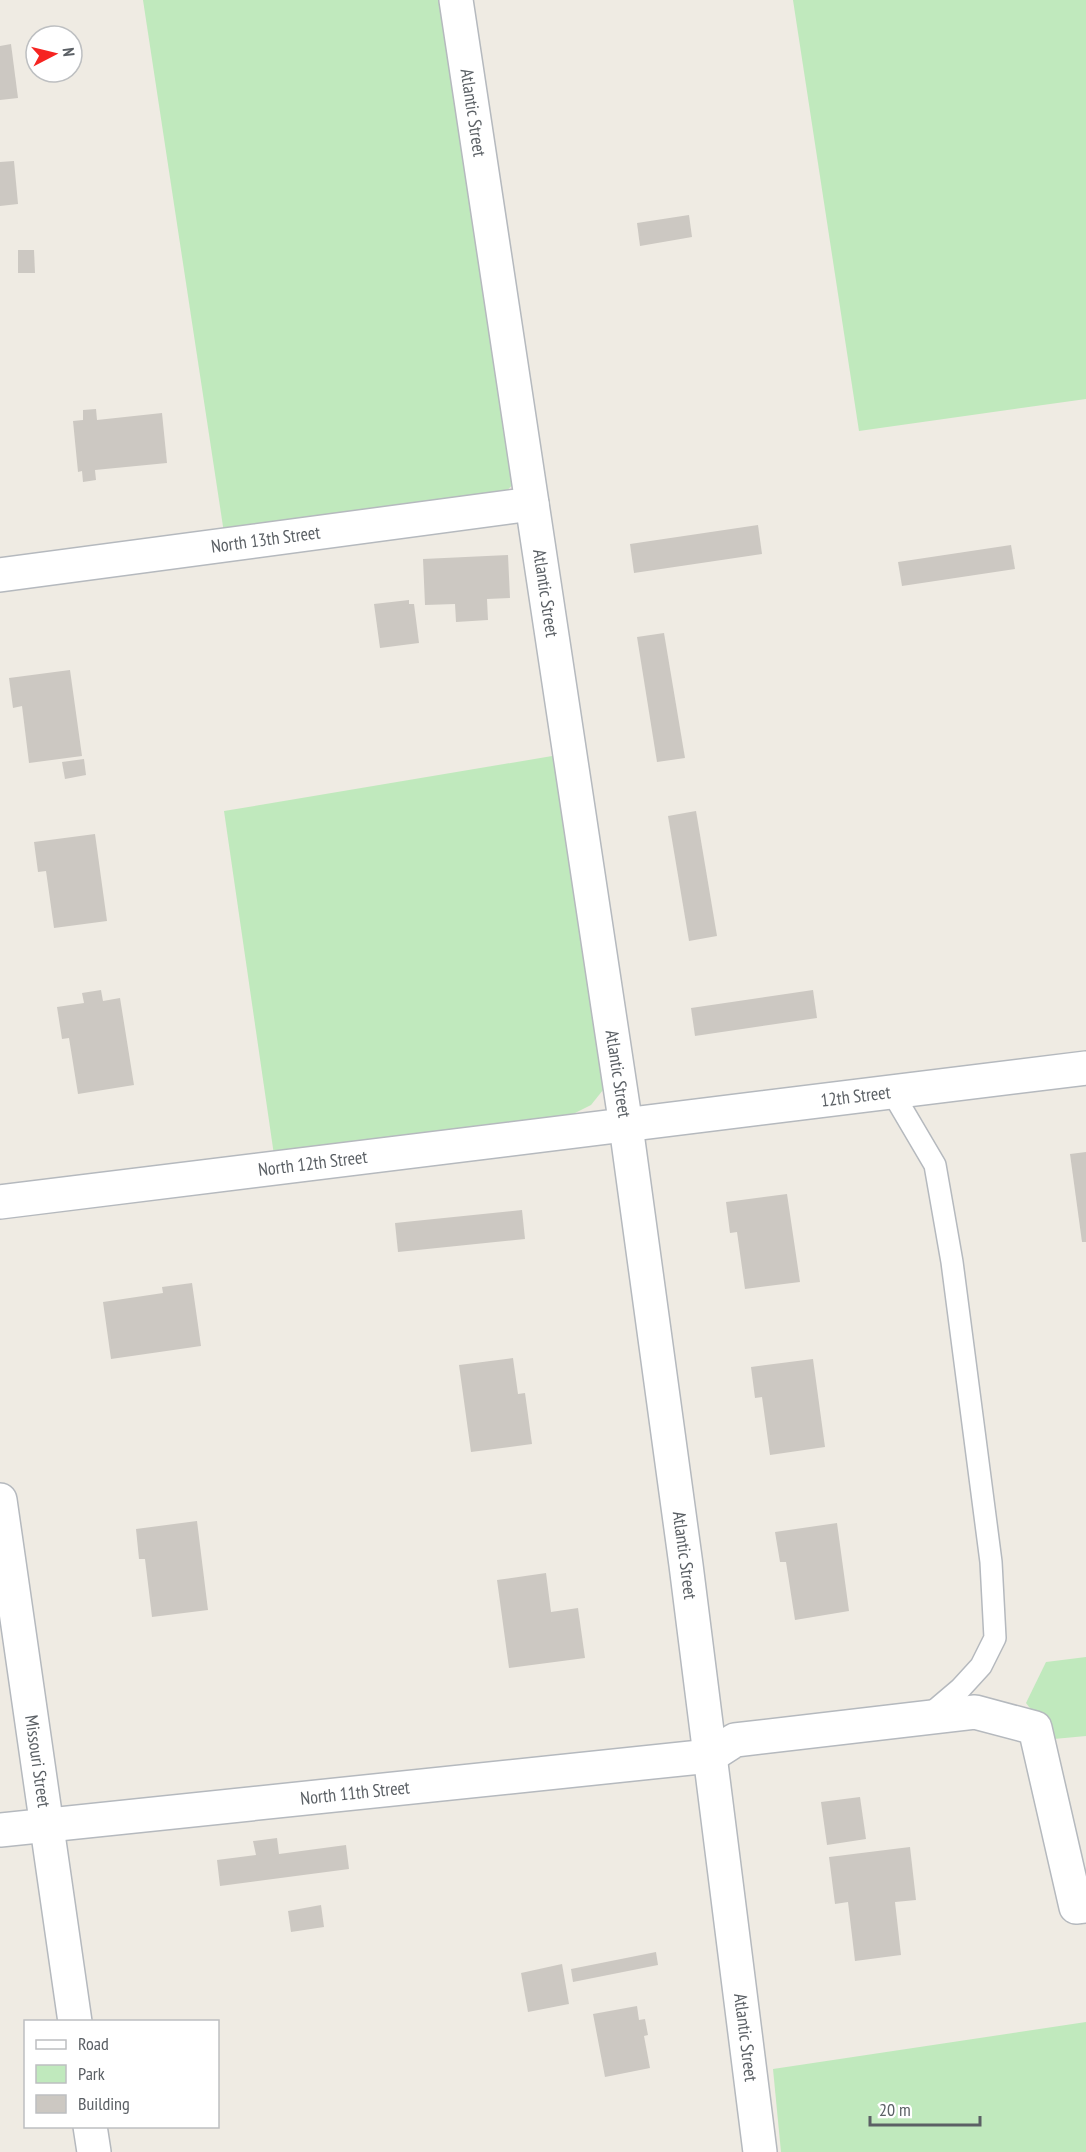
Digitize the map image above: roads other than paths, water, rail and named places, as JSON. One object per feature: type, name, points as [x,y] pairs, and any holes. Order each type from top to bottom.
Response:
[{"type":"street","name":"Atlantic Street","points":[[456,0],[626,1126],[760,2152]]},
{"type":"street","name":"North 13th Street","points":[[0,575],[532,504]]},
{"type":"street","name":"12th Street","points":[[626,1126],[1086,1068]]},
{"type":"street","name":"North 12th Street","points":[[0,1202],[626,1126]]},
{"type":"street","name":"Missouri Street","points":[[0,1500],[75,2020]]},
{"type":"street","points":[[710,1756],[735,1740],[975,1712],[1035,1728],[1076,1907],[1086,1906]]},
{"type":"street","name":"North 11th Street","points":[[0,1830],[710,1756]]},
{"type":"street","points":[[90,2128],[94,2152]]},
{"type":"lane","points":[[892,1092],[935,1165],[952,1262],[991,1562],[995,1638],[981,1666],[960,1689],[926,1718]]}]
